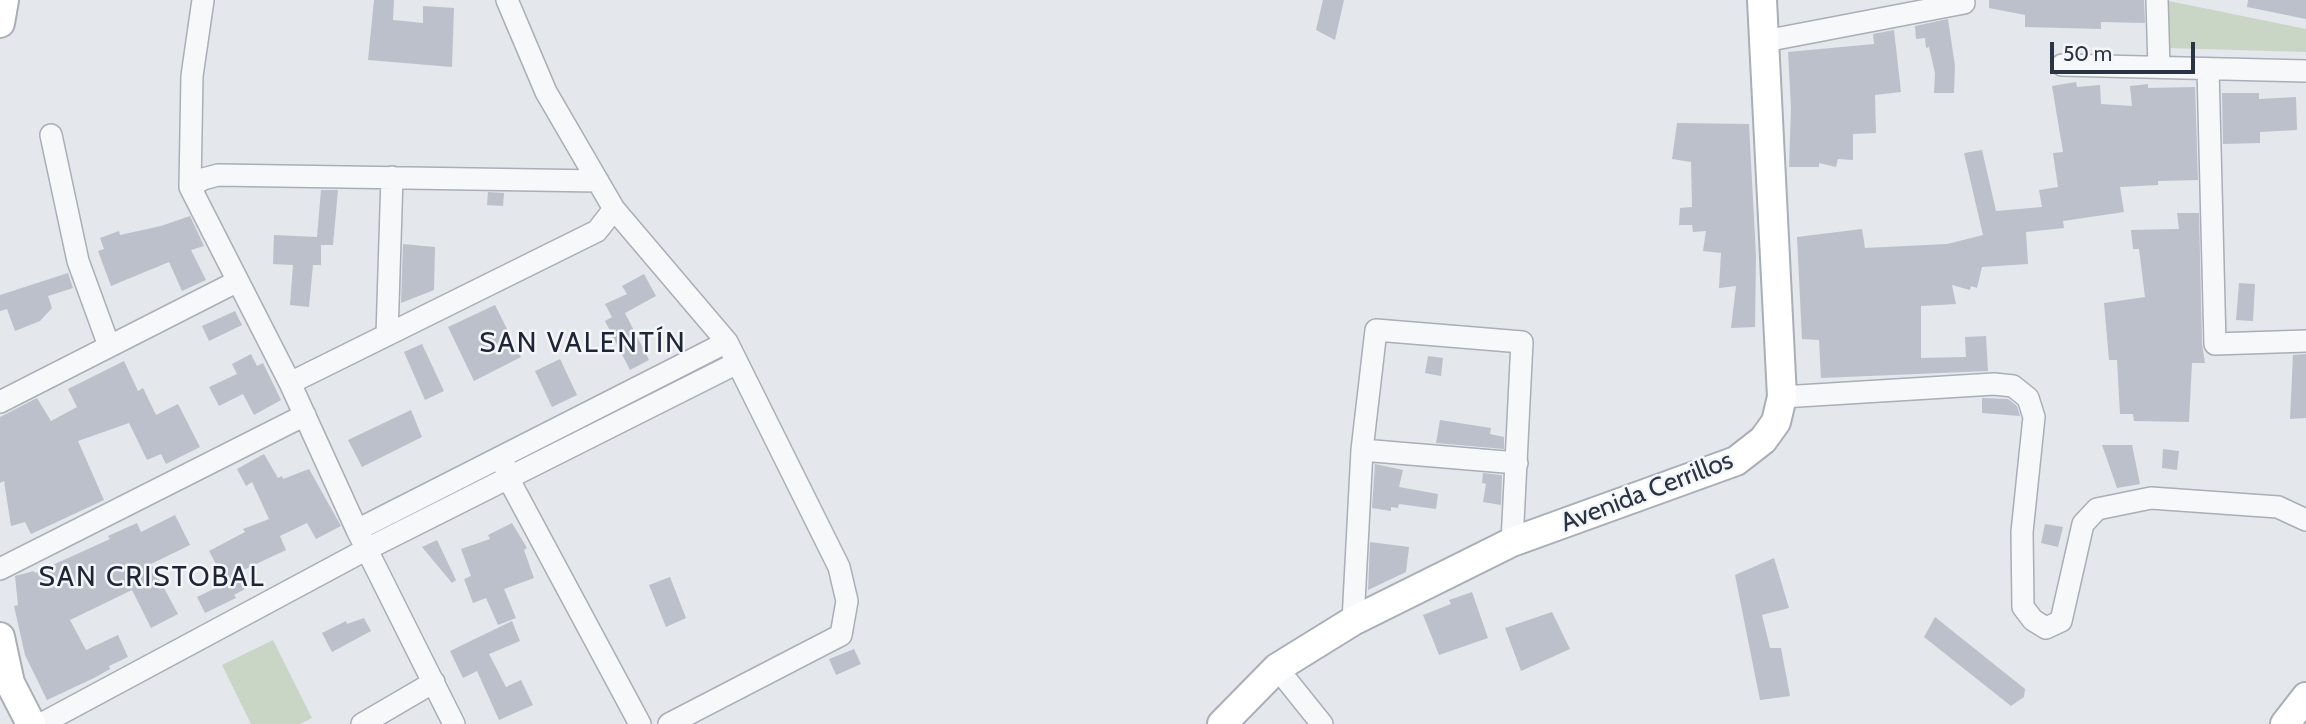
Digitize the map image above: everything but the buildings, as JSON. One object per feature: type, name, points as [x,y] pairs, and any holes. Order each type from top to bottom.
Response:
[{"type":"street","points":[[0,23],[4,0]]},
{"type":"street","points":[[203,0],[192,76],[190,187],[236,282],[290,383],[362,539],[454,724]]},
{"type":"street","points":[[507,0],[545,92],[614,209],[727,342],[839,567],[847,601],[846,621],[841,635],[669,724]]},
{"type":"street","name":"Avenida Cerrillos","points":[[1222,724],[1277,668],[1353,621],[1512,542],[1736,461],[1763,440],[1776,422],[1782,397],[1762,0]]},
{"type":"street","points":[[2157,0],[2159,67]]},
{"type":"street","points":[[1765,41],[1964,3]]},
{"type":"street","points":[[2062,65],[2306,71]]},
{"type":"street","points":[[2208,69],[2215,344],[2306,341]]},
{"type":"street","points":[[51,135],[78,261],[109,346]]},
{"type":"street","points":[[190,187],[202,179],[218,175],[598,180]]},
{"type":"street","points":[[387,335],[392,177]]},
{"type":"street","points":[[290,383],[597,231],[614,209]]},
{"type":"street","points":[[0,402],[236,282]]},
{"type":"street","points":[[1353,621],[1362,450],[1376,331],[1521,342],[1512,542]]},
{"type":"street","points":[[41,724],[502,455],[727,342]]},
{"type":"street","points":[[362,539],[508,478],[737,363]]},
{"type":"street","points":[[1782,397],[1994,384],[2013,386],[2028,398],[2034,416],[2022,532],[2023,607],[2033,620],[2046,628],[2061,621],[2084,524],[2098,509],[2151,498],[2278,507],[2306,520]]},
{"type":"street","points":[[0,569],[305,415]]},
{"type":"street","points":[[1362,450],[1517,463]]},
{"type":"street","points":[[502,455],[508,478],[640,724]]},
{"type":"street","points":[[0,637],[10,682],[31,724]]},
{"type":"street","points":[[1277,668],[1322,724]]},
{"type":"street","points":[[362,724],[434,682]]},
{"type":"street","points":[[2285,724],[2306,696]]},
{"type":"green space","points":[[2164,0],[2306,29],[2306,52],[2166,48]]},
{"type":"green space","points":[[273,640],[312,718],[300,724],[251,724],[222,665]]},
{"type":"district","name":"SAN VALENTÍN","points":[[583,344]]},
{"type":"district","name":"SAN CRISTOBAL","points":[[152,578]]}]
